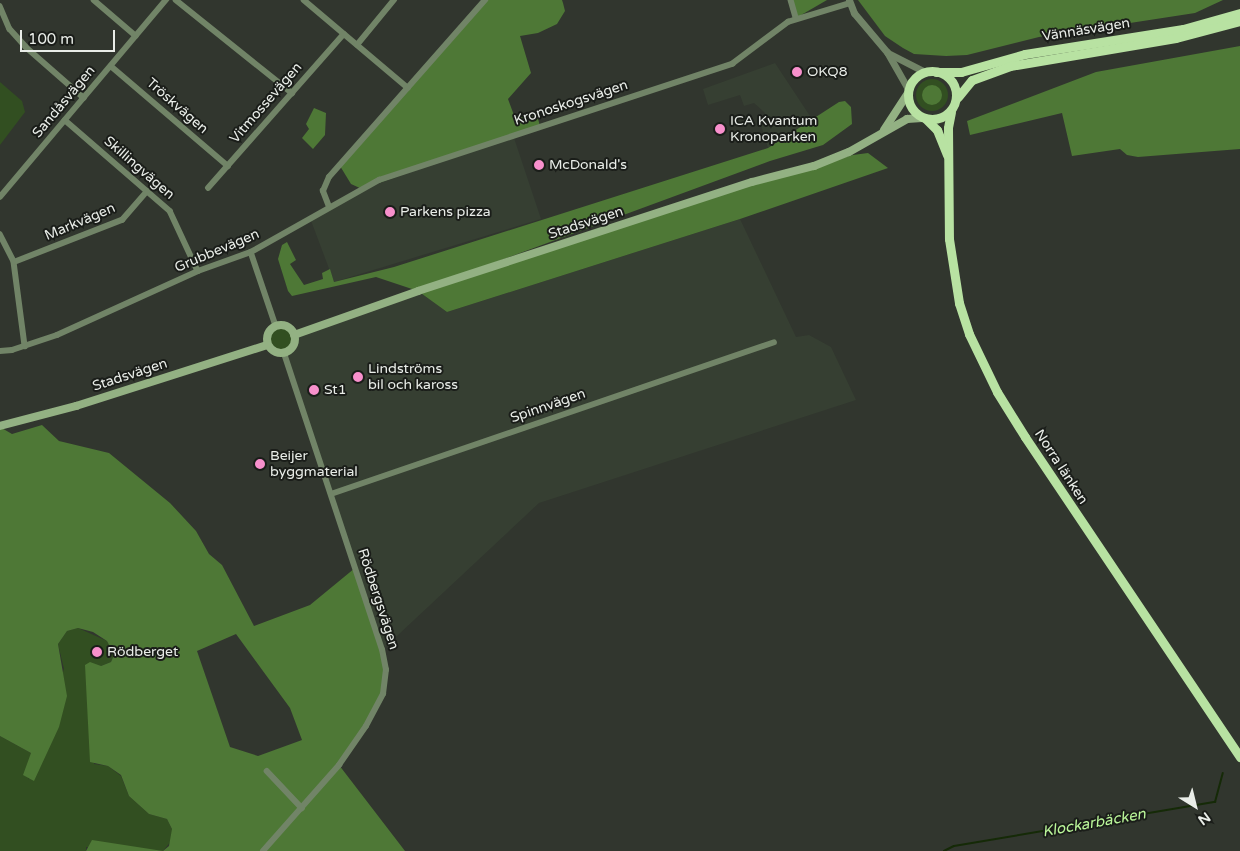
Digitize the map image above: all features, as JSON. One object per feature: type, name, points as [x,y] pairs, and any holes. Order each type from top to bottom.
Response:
[{"type":"highway","name":"Vännäsvägen","points":[[936,72],[961,72],[1026,54],[1183,29],[1240,13]]},
{"type":"highway","name":"Vännäsvägen","points":[[958,97],[972,80],[1010,66],[1176,38],[1240,21]]},
{"type":"highway","points":[[925,72],[936,72],[950,78],[958,97],[950,112],[924,119],[911,106],[908,91],[911,82],[925,72]]},
{"type":"highway","name":"Norra länken","points":[[950,112],[948,158],[949,239],[959,304],[997,392],[1240,757]]},
{"type":"highway","name":"Norra länken","points":[[924,119],[937,130],[948,158]]},
{"type":"main road","name":"Stadsvägen","points":[[882,131],[908,91]]},
{"type":"main road","name":"Stadsvägen","points":[[294,335],[418,290],[742,185],[814,166],[849,152],[882,131],[907,119],[924,119]]},
{"type":"main road","points":[[276,326],[289,328],[294,335],[293,346],[284,353],[276,353],[268,345],[268,334],[276,326]]},
{"type":"main road","name":"Stadsvägen","points":[[0,426],[76,406],[268,345]]},
{"type":"street","points":[[94,0],[136,36]]},
{"type":"street","name":"Sandåsvägen","points":[[0,197],[166,0]]},
{"type":"street","points":[[176,0],[292,93]]},
{"type":"street","points":[[304,0],[408,88]]},
{"type":"street","points":[[357,45],[394,0]]},
{"type":"street","points":[[329,207],[324,196],[326,183],[485,0]]},
{"type":"street","points":[[791,0],[796,18]]},
{"type":"street","points":[[849,1],[868,32],[887,52],[908,91]]},
{"type":"street","name":"Kronoskogsvägen","points":[[329,207],[397,174],[732,64],[796,18],[849,1]]},
{"type":"street","points":[[0,6],[10,29],[26,47],[84,98]]},
{"type":"street","name":"Vitmossevägen","points":[[208,188],[344,34]]},
{"type":"street","points":[[887,52],[925,72]]},
{"type":"street","name":"Tröskvägen","points":[[111,66],[228,166]]},
{"type":"street","name":"Skillingvägen","points":[[65,120],[147,191],[175,218],[198,272]]},
{"type":"street","name":"Markvägen","points":[[14,262],[122,220],[147,191]]},
{"type":"street","name":"Grubbevägen","points":[[0,351],[25,346],[57,335],[198,272],[251,252],[329,207]]},
{"type":"street","points":[[0,234],[14,262],[25,346]]},
{"type":"street","points":[[251,252],[276,326]]},
{"type":"street","name":"Spinnvägen","points":[[331,494],[774,342]]},
{"type":"street","name":"Rödbergsvägen","points":[[263,851],[302,808],[366,726],[383,694],[386,670],[331,494],[284,353]]},
{"type":"street","points":[[267,771],[302,808]]},
{"type":"shaded area","points":[[775,63],[812,119],[768,148],[760,122],[765,113],[754,103],[744,106],[740,95],[708,105],[703,89]]},
{"type":"shaded area","points":[[513,135],[541,219],[334,282],[310,218],[362,189]]},
{"type":"shaded area","points":[[740,219],[796,337],[809,335],[831,347],[856,400],[539,503],[382,650],[284,353],[293,346],[294,335],[418,291],[447,312]]},
{"type":"green space","points":[[486,0],[562,0],[565,11],[557,24],[538,33],[520,36],[531,73],[508,99],[515,118],[537,115],[540,126],[362,189],[351,184],[340,166]]},
{"type":"green space","points":[[791,0],[827,0],[796,18]]},
{"type":"green space","points":[[858,0],[1223,0],[1195,13],[1039,37],[967,55],[946,56],[914,54],[903,48],[885,36]]},
{"type":"green space","points":[[1240,46],[1240,149],[1138,157],[1127,155],[1120,149],[1072,156],[1062,113],[970,135],[967,121],[1096,72]]},
{"type":"green space","points":[[932,79],[943,84],[948,95],[943,106],[932,111],[921,106],[916,95],[921,84]]},
{"type":"green space","points":[[0,82],[22,101],[25,112],[0,145]]},
{"type":"green space","points":[[932,85],[939,88],[942,95],[939,102],[932,105],[925,102],[922,95],[925,88]]},
{"type":"green space","points":[[845,101],[851,107],[852,124],[823,145],[770,161],[436,284],[752,182],[853,155],[868,153],[888,168],[740,219],[447,312],[418,291],[376,277],[292,296],[288,291],[278,259],[282,245],[287,242],[296,260],[290,264],[304,285],[323,279],[322,273],[330,269],[334,282],[394,267],[768,148],[839,102]]},
{"type":"green space","points":[[314,108],[326,113],[325,135],[313,149],[302,138],[309,129],[306,124]]},
{"type":"green space","points":[[281,328],[289,331],[292,339],[289,347],[281,350],[273,347],[270,339],[273,331]]},
{"type":"green space","points":[[42,425],[59,441],[109,453],[170,503],[196,531],[209,554],[222,565],[254,626],[310,605],[355,568],[386,670],[383,694],[339,765],[405,851],[163,851],[169,846],[172,829],[167,819],[149,814],[129,796],[121,775],[108,766],[90,762],[85,665],[90,662],[101,666],[111,662],[114,655],[107,641],[93,632],[78,628],[67,631],[58,644],[67,696],[59,727],[34,781],[23,775],[31,753],[0,736],[0,427],[12,434]],"holes":[[[236,634],[290,708],[302,740],[258,756],[230,747],[197,651]]]},
{"type":"green space","points":[[78,628],[107,641],[114,655],[111,662],[101,666],[94,764],[108,766],[121,776],[129,796],[149,814],[167,819],[172,829],[172,840],[163,851],[86,847],[86,851],[0,851],[0,736],[31,753],[28,780],[64,669],[58,644],[67,631]]},
{"type":"green space","points":[[92,840],[163,851],[86,851]]},
{"type":"waterway","name":"Klockarbäcken","points":[[944,851],[954,846],[1215,802],[1223,773]]},
{"type":"place","name":"OKQ8","points":[[797,72]]},
{"type":"place","name":"ICA Kvantum Kronoparken","points":[[720,129]]},
{"type":"place","name":"McDonald's","points":[[539,165]]},
{"type":"place","name":"Parkens pizza","points":[[390,212]]},
{"type":"place","name":"Lindströms bil och kaross","points":[[358,377]]},
{"type":"place","name":"St1","points":[[314,390]]},
{"type":"place","name":"Beijer byggmaterial","points":[[260,464]]},
{"type":"place","name":"Rödberget","points":[[97,652]]}]
